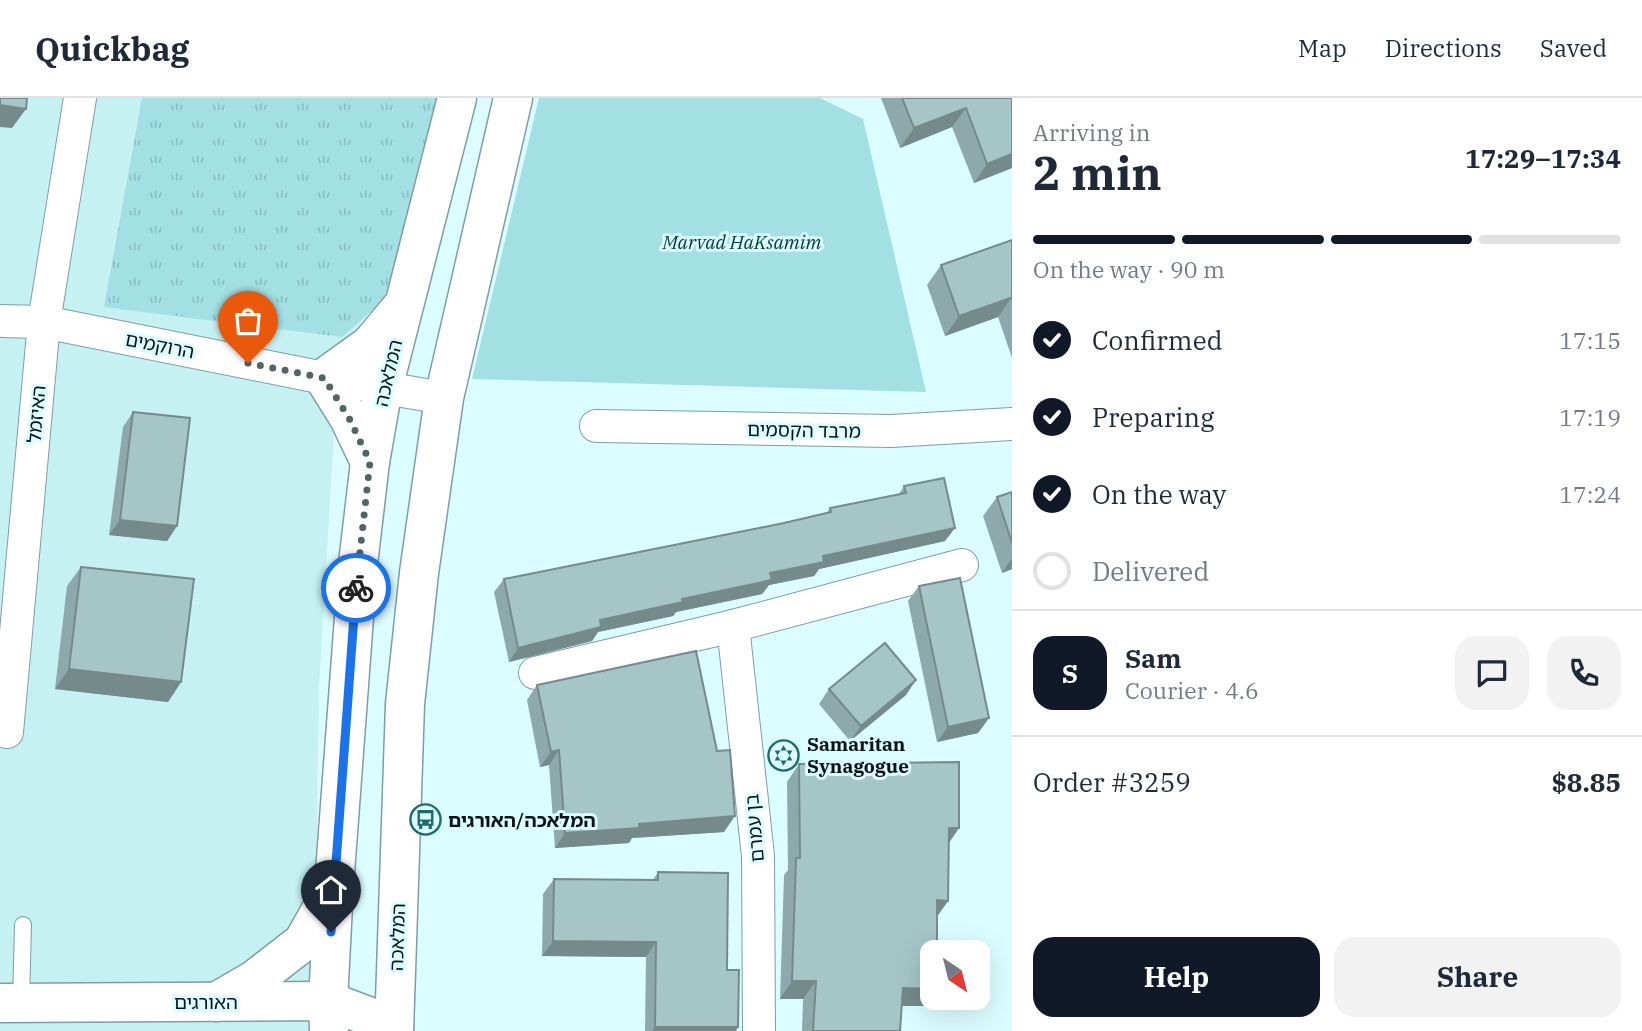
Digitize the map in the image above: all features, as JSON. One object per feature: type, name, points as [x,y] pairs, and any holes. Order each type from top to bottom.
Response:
[{"type":"main road","name":"המלאכה","points":[[329,1016],[334,886],[358,564],[370,462],[383,388],[457,98]]},
{"type":"main road","name":"המלאכה","points":[[390,1029],[405,704],[419,573],[444,398],[513,98]]},
{"type":"main road","points":[[370,462],[349,418],[324,378],[370,345],[405,302]]},
{"type":"main road","points":[[216,1002],[254,980],[303,942],[334,886]]},
{"type":"main road","name":"האורגים","points":[[11,1003],[216,1002],[329,1016],[390,1029]]},
{"type":"street","name":"האיזמל","points":[[7,732],[44,322],[80,98]]},
{"type":"street","name":"הרוקמים","points":[[0,321],[44,322],[324,378],[444,398]]},
{"type":"street","name":"מרבד הקסמים","points":[[596,426],[891,431],[1012,424]]},
{"type":"street","points":[[535,673],[733,626],[962,565]]},
{"type":"street","name":"בן עמרם","points":[[733,626],[758,856],[760,1031]]},
{"type":"lane","points":[[11,1003],[23,925]]},
{"type":"shaded area","points":[[0,98],[421,98],[335,416],[319,688],[314,1031],[0,1031]]},
{"type":"green space","points":[[142,98],[442,98],[397,289],[342,337],[104,307]]},
{"type":"green space","name":"Marvad HaKsamim","points":[[539,98],[820,98],[863,119],[926,392],[472,379]]},
{"type":"building","points":[[0,98],[27,98],[26,109],[0,105]]},
{"type":"building","points":[[902,98],[1012,98],[1012,154],[987,164],[966,108],[914,128]]},
{"type":"building","points":[[1012,240],[1012,299],[959,316],[941,265]]},
{"type":"building","points":[[133,412],[190,418],[177,526],[120,520]]},
{"type":"building","points":[[944,478],[955,528],[823,556],[824,562],[770,573],[772,580],[600,620],[601,627],[518,648],[504,579],[784,523],[831,512],[830,508],[906,493],[904,486]]},
{"type":"building","points":[[1012,492],[1012,543],[997,497]]},
{"type":"building","points":[[81,567],[194,579],[181,682],[69,669]]},
{"type":"building","points":[[960,578],[989,718],[948,727],[919,586]]},
{"type":"building","points":[[885,643],[916,680],[861,726],[829,689]]},
{"type":"building","points":[[696,651],[717,751],[730,750],[735,816],[639,824],[639,828],[565,833],[559,750],[551,752],[537,685]]},
{"type":"building","points":[[959,762],[959,828],[949,828],[948,901],[937,900],[937,940],[920,940],[920,989],[903,988],[900,1031],[813,1031],[816,981],[792,981],[796,858],[800,858],[799,764]]},
{"type":"building","points":[[658,872],[728,873],[727,970],[739,970],[738,1027],[655,1027],[656,942],[553,941],[554,879],[658,880]]},
{"type":"way so far","points":[[248,363],[324,378],[349,418],[370,462],[356,588]]},
{"type":"place","name":"Samaritan Synagogue","points":[[784,755]]},
{"type":"place","name":"המלאכה/האורגים","points":[[425,820]]},
{"type":"route","points":[[331,932],[356,588]]}]
